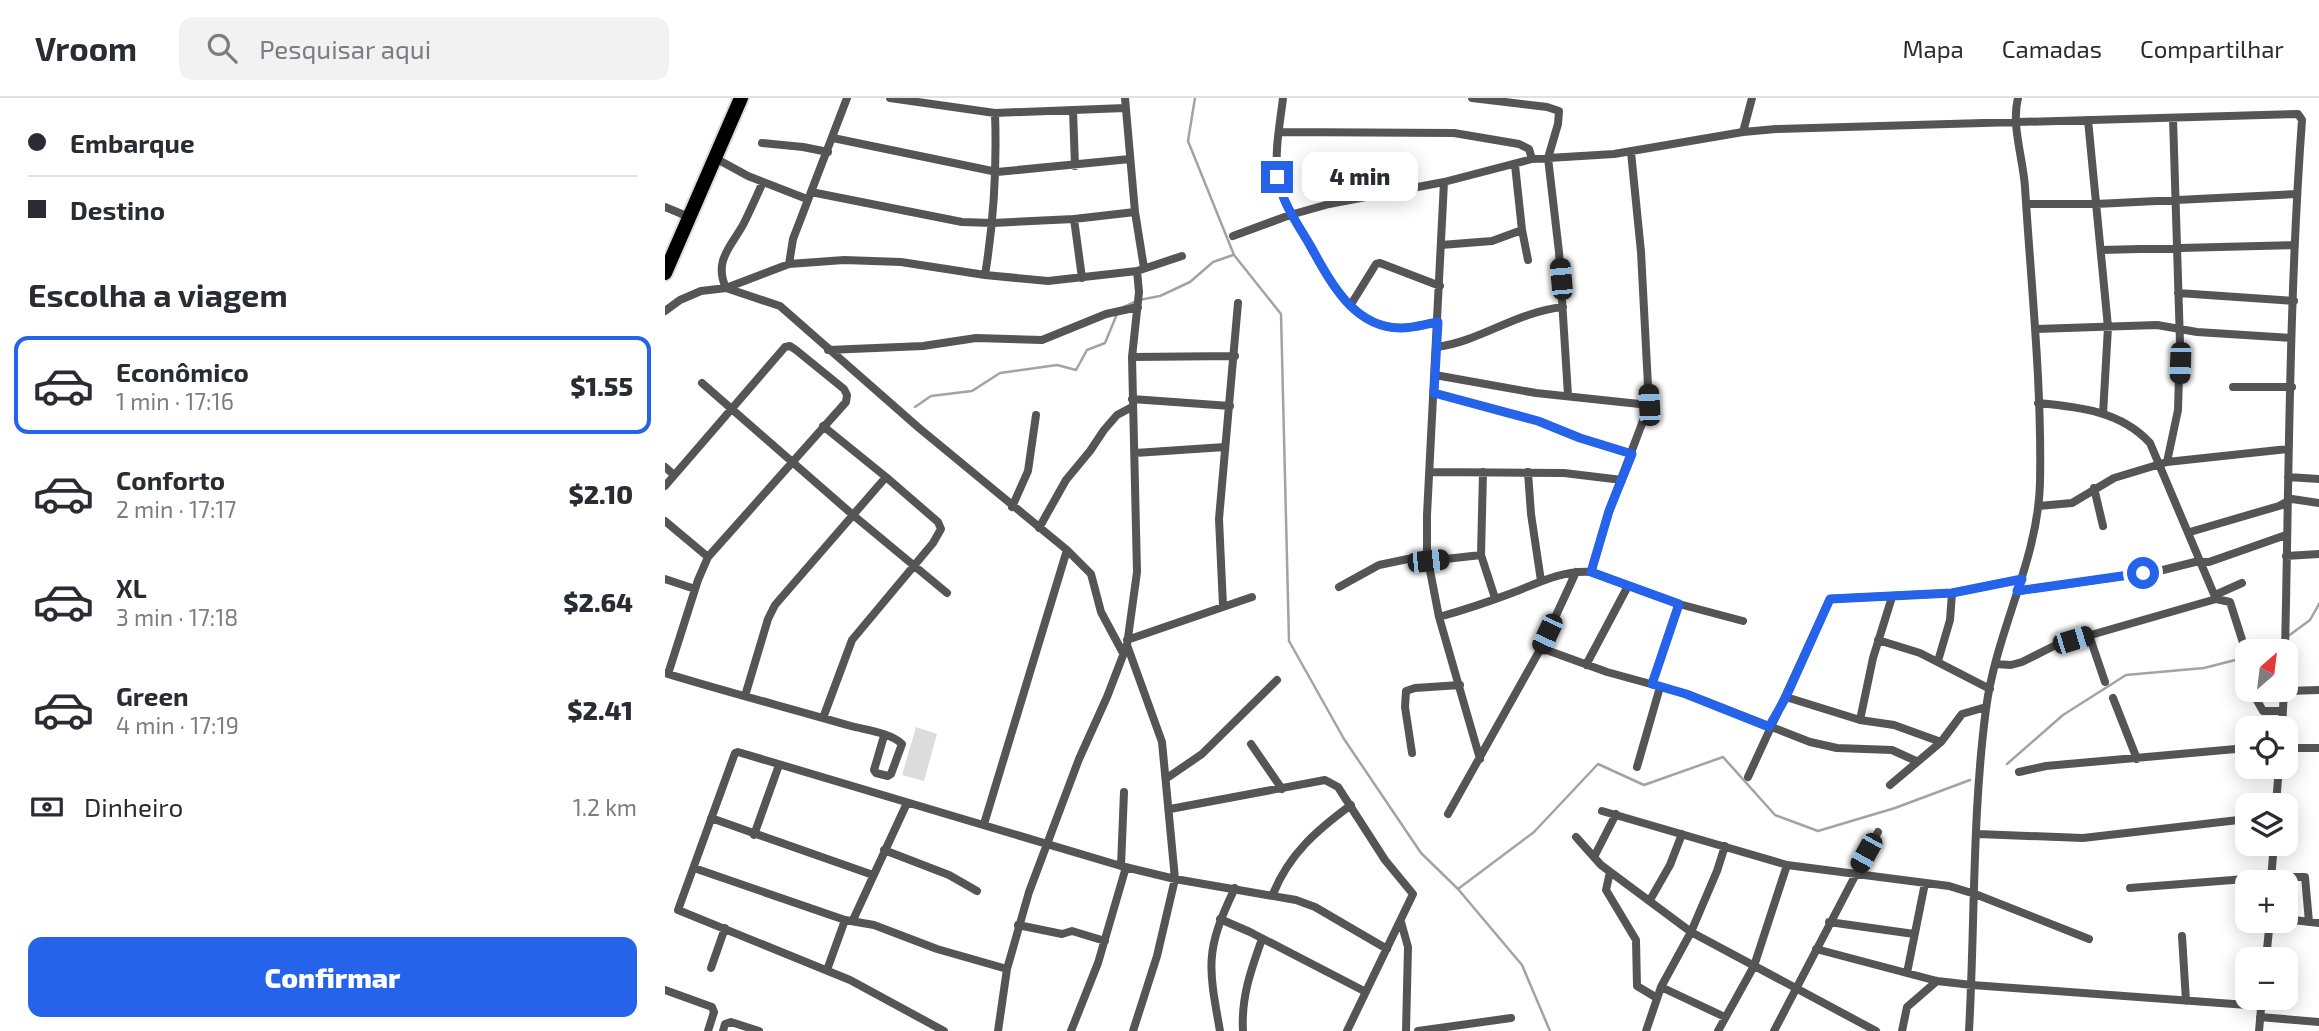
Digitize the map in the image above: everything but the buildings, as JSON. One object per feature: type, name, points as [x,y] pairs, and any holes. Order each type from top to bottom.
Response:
[{"type":"highway","points":[[665,273],[741,98]]},
{"type":"street","points":[[789,264],[793,239],[847,98]]},
{"type":"street","points":[[890,98],[995,113],[1125,108]]},
{"type":"street","points":[[1075,166],[1078,98]]},
{"type":"street","points":[[999,1031],[1007,969],[1018,925],[1046,845],[1126,646],[1137,572],[1132,357],[1141,269],[1125,98]]},
{"type":"street","points":[[1283,98],[1277,177],[1290,215],[1330,281],[1360,315],[1402,328],[1438,322]]},
{"type":"street","points":[[1472,98],[1547,107],[1559,111],[1560,116],[1548,158],[1569,395]]},
{"type":"street","points":[[1743,132],[1752,98]]},
{"type":"street","points":[[1969,1031],[1978,793],[1986,707],[1995,664],[2033,542],[2039,506],[2036,329],[2023,167],[2015,121],[2018,98]]},
{"type":"street","points":[[985,275],[997,172],[995,113]]},
{"type":"street","points":[[1233,236],[1290,215],[1343,201],[1444,182],[1532,159],[1631,152],[1743,132],[2015,121],[2298,114],[2302,120],[2294,245],[2285,639]]},
{"type":"street","points":[[2163,463],[2178,401],[2179,327],[2173,118]]},
{"type":"street","points":[[2088,120],[2108,327],[2103,414]]},
{"type":"street","points":[[1279,132],[1454,132],[1519,144],[1529,149],[1532,159]]},
{"type":"street","points":[[833,138],[997,172],[1130,159]]},
{"type":"street","points":[[762,143],[803,146],[828,152]]},
{"type":"street","points":[[1591,572],[1609,511],[1649,405],[1641,252],[1631,152]]},
{"type":"street","points":[[715,158],[763,181],[809,195],[949,219],[993,223],[1075,219],[1135,212]]},
{"type":"street","points":[[1515,165],[1528,260]]},
{"type":"street","points":[[763,181],[742,227],[726,253],[720,276],[726,288],[780,306],[1012,507],[1067,550],[1091,574],[1101,612],[1126,646],[1161,738],[1175,879],[1157,956],[1133,1031]]},
{"type":"street","points":[[1444,182],[1428,558],[1439,617],[1480,759]]},
{"type":"street","points":[[2026,204],[2096,204],[2297,194]]},
{"type":"street","points":[[665,207],[689,217]]},
{"type":"street","points":[[1075,219],[1082,278]]},
{"type":"street","points":[[1441,245],[1492,241],[1522,230]]},
{"type":"street","points":[[2102,250],[2294,245]]},
{"type":"street","points":[[665,311],[680,300],[701,291],[726,288],[789,264],[844,260],[901,262],[985,275],[1048,281],[1141,269],[1182,256]]},
{"type":"street","points":[[1350,306],[1376,264],[1380,263],[1440,286]]},
{"type":"street","points":[[2178,293],[2294,301]]},
{"type":"street","points":[[1223,606],[1218,536],[1238,303]]},
{"type":"street","points":[[828,350],[923,346],[953,340],[991,338],[1042,340],[1106,314],[1138,307]]},
{"type":"street","points":[[1437,347],[1453,345],[1522,317],[1563,307]]},
{"type":"street","points":[[2036,329],[2157,325],[2197,331],[2291,338]]},
{"type":"street","points":[[665,486],[785,347],[790,346],[844,390],[846,402],[708,557],[667,674],[823,718],[898,740],[902,744],[888,776],[874,770],[884,736]]},
{"type":"street","points":[[1132,357],[1235,356]]},
{"type":"street","points":[[1435,375],[1536,393],[1649,405]]},
{"type":"street","points":[[702,383],[947,593]]},
{"type":"street","points":[[2233,387],[2292,387]]},
{"type":"street","points":[[1434,393],[1538,421],[1580,438],[1632,454]]},
{"type":"street","points":[[1039,528],[1066,480],[1104,429],[1132,403],[1230,406]]},
{"type":"street","points":[[2038,403],[2103,414],[2124,422],[2144,436],[2163,463],[2215,597],[2230,602],[2242,639]]},
{"type":"street","points":[[1012,507],[1028,471],[1036,415]]},
{"type":"street","points":[[823,426],[938,522],[941,529],[939,536],[852,640],[823,718]]},
{"type":"street","points":[[1135,453],[1225,447]]},
{"type":"street","points":[[2039,506],[2072,503],[2094,488],[2121,475],[2163,463],[2288,449]]},
{"type":"street","points":[[665,467],[674,475]]},
{"type":"street","points":[[1430,472],[1528,472],[1589,475],[1622,480]]},
{"type":"street","points":[[1483,472],[1481,555],[1496,598]]},
{"type":"street","points":[[1528,472],[1541,581]]},
{"type":"street","points":[[745,696],[771,611],[886,477]]},
{"type":"street","points":[[2288,477],[2319,479]]},
{"type":"street","points":[[2094,488],[2103,526]]},
{"type":"street","points":[[2190,532],[2279,506],[2287,500],[2319,503]]},
{"type":"street","points":[[665,521],[708,557]]},
{"type":"street","points":[[2017,591],[2209,562],[2286,536]]},
{"type":"street","points":[[985,824],[1067,550]]},
{"type":"street","points":[[2286,556],[2319,554]]},
{"type":"street","points":[[1339,587],[1379,565],[1428,558],[1481,555]]},
{"type":"street","points":[[1448,814],[1541,648],[1576,572]]},
{"type":"street","points":[[1439,617],[1541,581],[1576,572],[1591,572],[1679,604],[1744,621]]},
{"type":"street","points":[[665,579],[695,589]]},
{"type":"street","points":[[1748,777],[1830,599],[1952,593],[2022,579]]},
{"type":"street","points":[[1995,664],[2011,665],[2022,662],[2056,645],[2215,597],[2242,583]]},
{"type":"street","points":[[1586,665],[1629,586]]},
{"type":"street","points":[[1938,660],[1950,620],[1952,593]]},
{"type":"street","points":[[1126,646],[1223,606],[1252,597]]},
{"type":"street","points":[[1860,720],[1878,640],[1892,597]]},
{"type":"street","points":[[1637,767],[1679,604]]},
{"type":"street","points":[[2089,635],[2105,682]]},
{"type":"street","points":[[1878,640],[1938,660],[1990,689]]},
{"type":"street","points":[[1541,648],[1586,665],[1698,698],[1823,746],[1892,750],[1916,761]]},
{"type":"street","points":[[1167,778],[1202,754],[1277,680]]},
{"type":"street","points":[[1412,753],[1405,706],[1406,691],[1460,685]]},
{"type":"street","points":[[2298,690],[2319,690]]},
{"type":"street","points":[[1786,697],[1860,720],[1894,725],[1941,742]]},
{"type":"street","points":[[2113,698],[2137,759]]},
{"type":"street","points":[[2258,702],[2263,711],[2283,711]]},
{"type":"street","points":[[2283,702],[2283,716]]},
{"type":"street","points":[[1890,785],[1941,742],[1962,714],[1986,707]]},
{"type":"street","points":[[1251,744],[1282,789]]},
{"type":"street","points":[[2298,748],[2319,748]]},
{"type":"street","points":[[2019,772],[2046,766],[2235,749]]},
{"type":"street","points":[[944,1031],[850,980],[678,910],[735,753],[985,824],[1124,867],[1175,879],[1273,894],[1315,907],[1387,949]]},
{"type":"street","points":[[754,835],[779,765]]},
{"type":"street","points":[[1170,809],[1317,780],[1325,780],[1338,787],[1385,860],[1412,890],[1413,898],[1347,1031]]},
{"type":"street","points":[[1071,1031],[1105,941],[1124,867],[1124,792]]},
{"type":"street","points":[[827,970],[907,803]]},
{"type":"street","points":[[1273,894],[1311,836],[1351,805]]},
{"type":"street","points":[[1602,811],[1787,865],[1925,883],[1975,894],[2089,939]]},
{"type":"street","points":[[1594,857],[1616,814]]},
{"type":"street","points":[[711,818],[873,875]]},
{"type":"street","points":[[1977,834],[2083,838],[2235,820]]},
{"type":"street","points":[[1774,1031],[1878,832]]},
{"type":"street","points":[[1650,900],[1682,834]]},
{"type":"street","points":[[1576,837],[1610,872],[1691,932],[1876,1031]]},
{"type":"street","points":[[1646,1031],[1661,987],[1691,932],[1717,872],[1725,846]]},
{"type":"street","points":[[884,850],[949,875],[977,891]]},
{"type":"street","points":[[1718,1031],[1754,966],[1787,865]]},
{"type":"street","points":[[694,868],[937,949],[1007,969]]},
{"type":"street","points":[[1610,872],[1606,890],[1636,940],[1637,986],[1657,998]]},
{"type":"street","points":[[2298,877],[2305,877],[2309,922]]},
{"type":"street","points":[[2130,888],[2235,881]]},
{"type":"street","points":[[1907,973],[1925,883]]},
{"type":"street","points":[[1220,1031],[1210,975],[1212,945],[1234,888]]},
{"type":"street","points":[[1220,919],[1366,992]]},
{"type":"street","points":[[2298,921],[2319,923]]},
{"type":"street","points":[[1401,922],[1408,947],[1406,1031]]},
{"type":"street","points":[[1829,922],[1914,934]]},
{"type":"street","points":[[1018,925],[1062,934],[1072,931],[1105,941]]},
{"type":"street","points":[[711,968],[725,928]]},
{"type":"street","points":[[2182,936],[2186,1001]]},
{"type":"street","points":[[1243,1031],[1245,987],[1262,939]]},
{"type":"street","points":[[1817,949],[1937,981],[2186,1001],[2235,1002]]},
{"type":"street","points":[[1902,1031],[1907,1007],[1937,981]]},
{"type":"street","points":[[1661,987],[1725,1017]]},
{"type":"street","points":[[665,990],[712,1006],[714,1012],[708,1031]]},
{"type":"street","points":[[2259,1031],[2260,1010]]},
{"type":"street","points":[[2260,1017],[2319,1022]]},
{"type":"street","points":[[1418,1031],[1511,1018]]},
{"type":"street","points":[[1848,1031],[1853,1020]]},
{"type":"street","points":[[723,1031],[725,1024],[731,1022],[759,1031]]},
{"type":"shaded area","points":[[916,727],[937,734],[924,781],[902,775]]},
{"type":"waterway","points":[[1195,98],[1188,141],[1234,255],[1281,314],[1289,641],[1344,739],[1421,853],[1458,889]]},
{"type":"waterway","points":[[1124,307],[1139,300],[1160,296],[1190,282],[1213,262],[1233,255]]},
{"type":"waterway","points":[[915,407],[931,396],[972,391],[1000,373],[1057,365],[1076,370],[1087,350],[1105,343],[1117,314]]},
{"type":"waterway","points":[[2287,637],[2310,620],[2319,604]]},
{"type":"waterway","points":[[2007,764],[2063,715],[2126,675],[2204,668],[2235,660]]},
{"type":"waterway","points":[[1550,1031],[1522,965],[1458,889],[1534,832],[1598,764],[1644,785],[1723,757],[1775,815],[1818,831],[1895,808],[1970,780]]},
{"type":"route","points":[[1277,177],[1290,215],[1322,269],[1350,306],[1375,323],[1389,326],[1402,328],[1438,322],[1434,393],[1538,421],[1580,438],[1632,454],[1609,511],[1591,572],[1679,604],[1652,684],[1686,694],[1769,727],[1786,697],[1830,599],[1952,593],[2022,579],[2017,591],[2043,589],[2143,573]]}]
